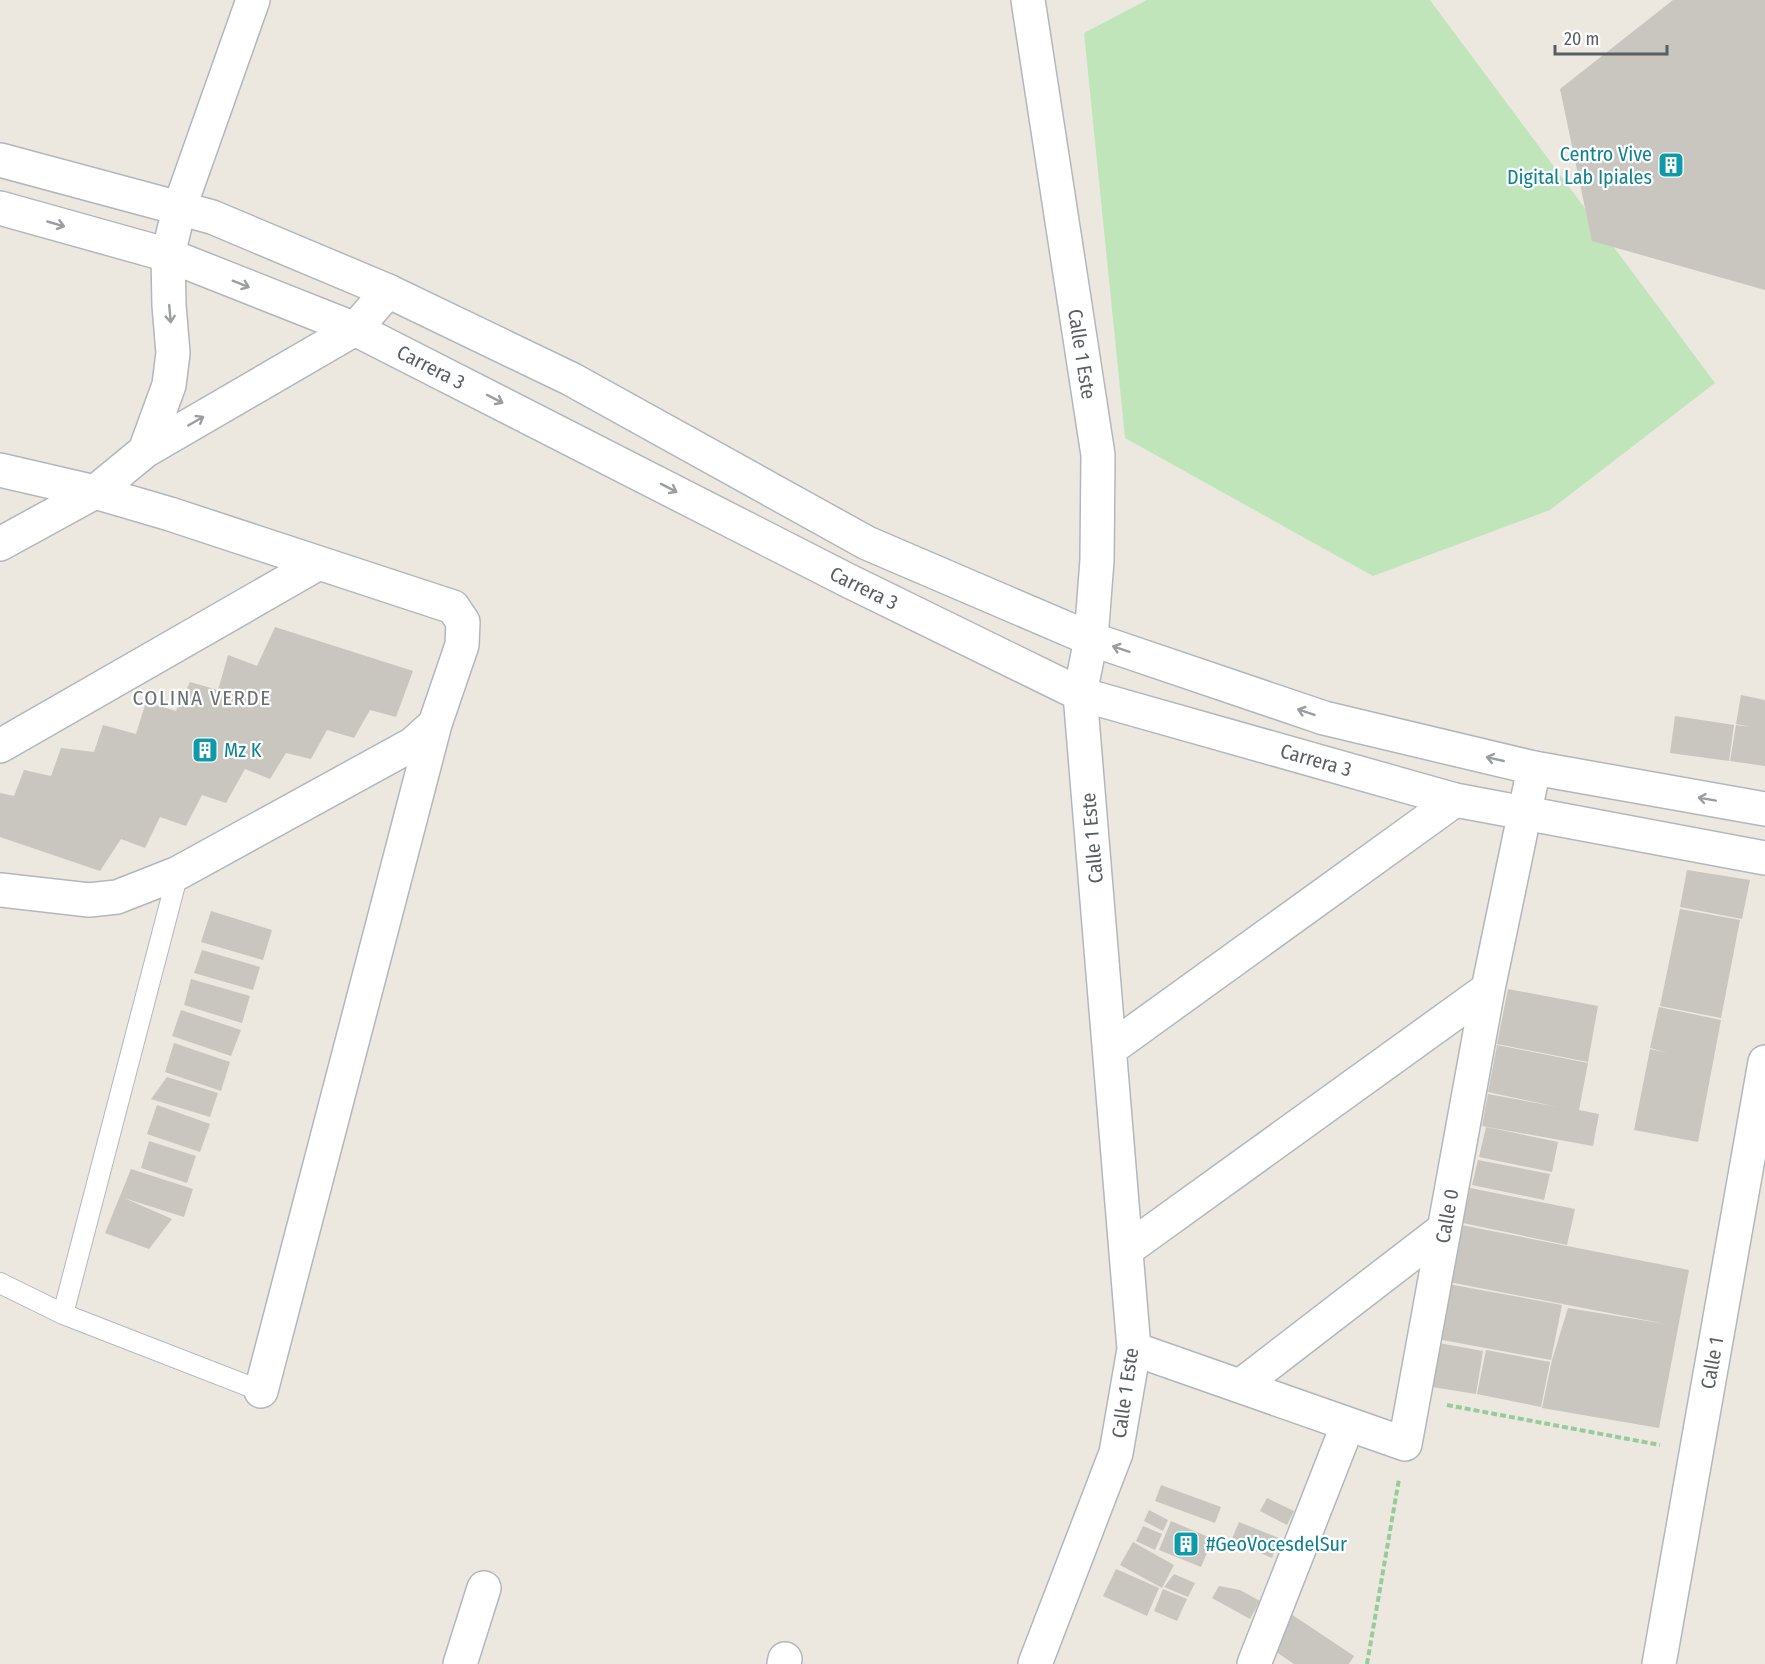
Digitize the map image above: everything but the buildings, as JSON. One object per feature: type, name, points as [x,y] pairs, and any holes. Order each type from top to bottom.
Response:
[{"type":"street","points":[[145,451],[169,385],[173,353],[168,255],[179,209],[253,0]]},
{"type":"street","name":"Calle 1 Este","points":[[1028,0],[1098,455],[1097,560],[1091,639],[1080,694],[1134,1349],[1116,1453],[1035,1664]]},
{"type":"street","points":[[0,160],[212,218],[388,291],[571,379],[867,543],[1091,639],[1324,718],[1534,768],[1765,809]]},
{"type":"street","name":"Carrera 3","points":[[0,208],[168,255],[355,329],[849,581],[1080,694],[1455,800],[1524,811],[1765,858]]},
{"type":"street","points":[[0,544],[95,492],[145,451],[355,329],[388,291]]},
{"type":"street","points":[[0,470],[95,492],[319,563],[453,607],[464,622],[462,645],[435,724],[261,1391]]},
{"type":"street","points":[[0,746],[319,563]]},
{"type":"street","points":[[0,890],[89,900],[117,897],[178,873],[413,744],[435,724]]},
{"type":"street","name":"Calle 0","points":[[1405,1444],[1488,989],[1534,768]]},
{"type":"street","points":[[1110,1049],[1455,800]]},
{"type":"street","points":[[1126,1250],[1488,989]]},
{"type":"street","name":"Calle 1","points":[[1659,1664],[1765,1062]]},
{"type":"street","points":[[1240,1386],[1444,1229]]},
{"type":"street","points":[[1134,1349],[1405,1444]]},
{"type":"street","points":[[1254,1664],[1348,1424]]},
{"type":"street","points":[[460,1664],[484,1588]]},
{"type":"lane","points":[[63,1314],[178,873]]},
{"type":"lane","points":[[0,1283],[63,1314],[261,1391]]},
{"type":"path","points":[[1414,1399],[1696,1452]]},
{"type":"path","points":[[1367,1664],[1405,1444]]},
{"type":"green space","points":[[1147,0],[1430,0],[1715,383],[1550,510],[1373,576],[1125,438],[1084,33]]},
{"type":"place","name":"Centro Vive Digital Lab Ipiales","points":[[1671,165]]},
{"type":"place","name":"Mz K","points":[[205,750]]},
{"type":"place","name":"#GeoVocesdelSur","points":[[1186,1544]]},
{"type":"district","name":"COLINA VERDE","points":[[202,698]]}]
